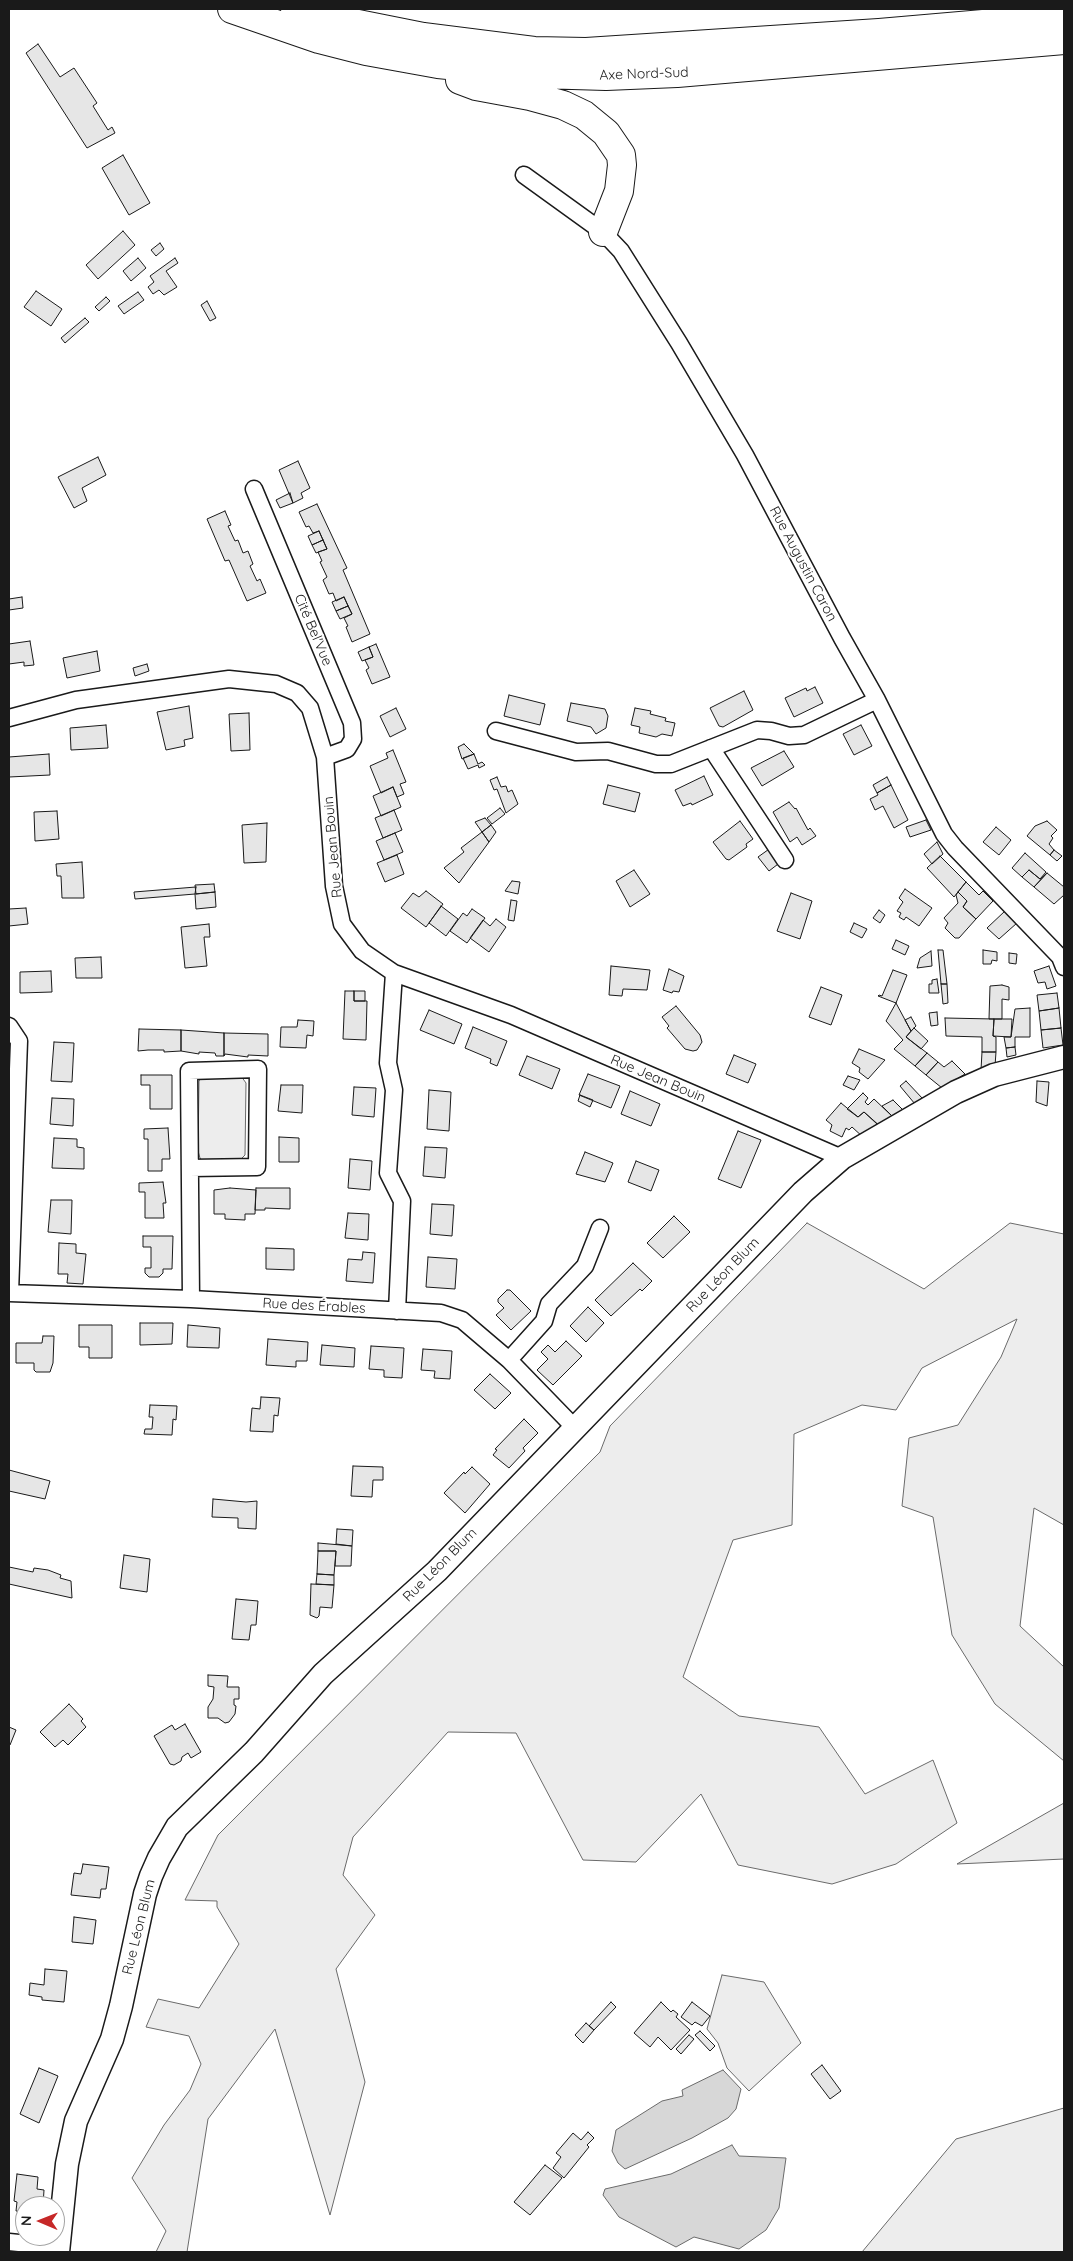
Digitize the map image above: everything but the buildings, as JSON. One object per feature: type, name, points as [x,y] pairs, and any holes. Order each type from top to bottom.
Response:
[{"type":"highway","name":"Axe Nord-Sud","points":[[232,9],[319,39],[408,60],[472,69],[606,76],[677,73],[1064,40]]},
{"type":"highway","name":"Axe Nord-Sud","points":[[295,9],[313,15],[423,37],[534,51],[586,52],[879,33],[1064,18]]},
{"type":"highway","points":[[408,60],[476,86],[530,96],[563,105],[584,115],[598,125],[616,146],[621,155],[622,165],[619,191],[602,232]]},
{"type":"street","name":"Rue Augustin Caron","points":[[524,175],[602,232],[621,251],[679,343],[740,446],[877,700],[944,834],[955,848],[1060,957],[1064,967]]},
{"type":"street","name":"Cité Bel'Vue","points":[[254,490],[352,723],[353,739],[347,749],[325,758]]},
{"type":"street","name":"Rue Jean Bouin","points":[[9,718],[76,700],[229,679],[276,684],[297,693],[310,708],[325,758],[334,886],[342,924],[362,951],[394,973],[511,1015],[842,1158]]},
{"type":"street","points":[[496,731],[576,752],[608,751],[656,764],[671,764],[757,730],[771,731],[789,736],[804,735],[877,700]]},
{"type":"street","points":[[711,748],[786,860]]},
{"type":"street","points":[[394,973],[388,1063],[394,1090],[388,1173],[402,1201],[397,1311]]},
{"type":"street","points":[[9,1026],[19,1041],[10,1293]]},
{"type":"street","name":"Rue Léon Blum","points":[[59,2250],[71,2138],[84,2101],[112,2040],[145,1894],[168,1841],[189,1814],[254,1752],[323,1674],[437,1571],[802,1192],[842,1158],[956,1092],[986,1078],[1064,1057]]},
{"type":"street","points":[[190,1168],[257,1167],[258,1070],[189,1071],[191,1299]]},
{"type":"street","points":[[509,1360],[544,1321],[549,1304],[585,1266],[600,1228]]},
{"type":"street","name":"Rue des Érables","points":[[10,1293],[191,1299],[441,1313],[462,1320],[509,1360],[575,1428]]},
{"type":"street","points":[[9,2242],[59,2250]]},
{"type":"shaded area","points":[[241,1076],[246,1083],[245,1155],[240,1160],[203,1161],[198,1151],[199,1081],[202,1077]]},
{"type":"shaded area","points":[[807,1223],[924,1289],[1010,1223],[1064,1234],[1064,1525],[1034,1508],[1020,1626],[1064,1667],[1064,1761],[995,1704],[952,1635],[933,1517],[902,1506],[909,1438],[958,1425],[1001,1357],[1017,1319],[922,1368],[896,1410],[862,1405],[794,1434],[792,1525],[733,1540],[683,1677],[739,1716],[819,1727],[865,1794],[933,1760],[957,1823],[896,1864],[832,1884],[738,1865],[701,1794],[636,1862],[583,1860],[516,1733],[448,1732],[353,1837],[343,1875],[375,1915],[336,1969],[365,2082],[330,2215],[275,2029],[208,2119],[187,2252],[156,2252],[166,2231],[132,2178],[164,2125],[190,2090],[201,2064],[189,2036],[146,2027],[158,1999],[199,2008],[239,1944],[217,1907],[217,1901],[185,1900],[218,1835],[600,1452],[610,1426]]},
{"type":"shaded area","points":[[1064,1803],[1064,1859],[957,1864]]},
{"type":"shaded area","points":[[722,1975],[764,1982],[801,2043],[749,2091],[727,2068],[718,2043],[707,2029]]},
{"type":"shaded area","points":[[723,2070],[741,2089],[736,2109],[728,2118],[692,2138],[625,2169],[618,2163],[612,2151],[616,2130],[662,2101],[683,2096],[682,2090]]},
{"type":"shaded area","points":[[1064,2108],[1064,2252],[862,2252],[956,2139]]},
{"type":"shaded area","points":[[732,2145],[739,2156],[786,2158],[779,2208],[766,2230],[739,2249],[694,2237],[676,2247],[619,2217],[603,2195],[605,2189],[671,2174]]}]
